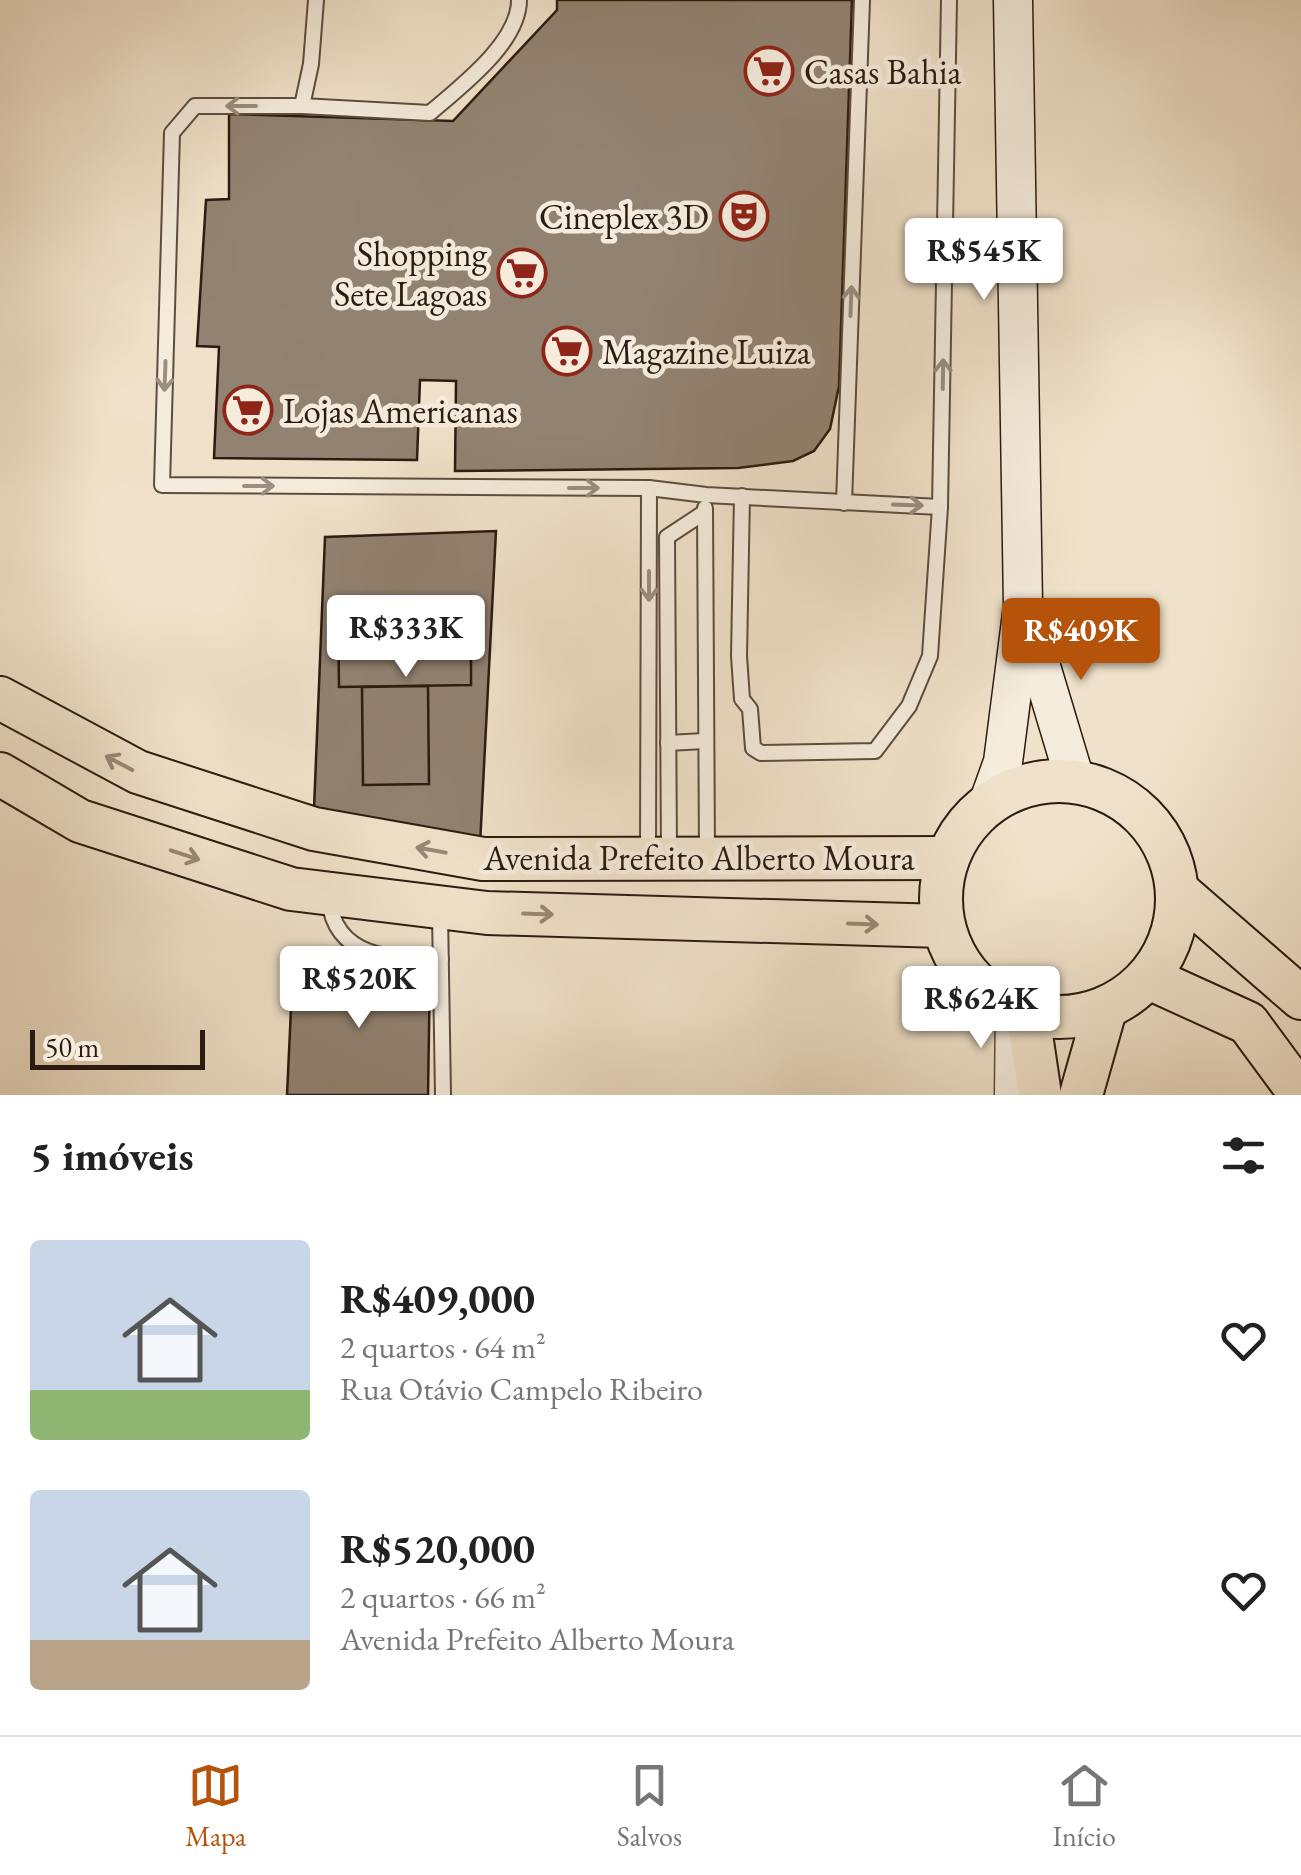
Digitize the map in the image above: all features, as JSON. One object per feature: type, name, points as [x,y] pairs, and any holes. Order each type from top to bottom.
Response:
[{"type":"main road","points":[[988,804],[1002,762],[1022,606],[1014,0]]},
{"type":"main road","points":[[1022,606],[1075,780]]},
{"type":"main road","name":"Avenida Prefeito Alberto Moura","points":[[0,698],[138,772],[314,829],[483,860],[948,858]]},
{"type":"main road","name":"Avenida Prefeito Alberto Moura","points":[[0,774],[80,821],[313,892],[487,912],[943,926]]},
{"type":"main road","points":[[1075,780],[1115,792],[1147,817],[1170,852],[1179,892],[1177,923],[1150,978],[1105,1010],[1066,1019],[1019,1012],[980,988],[956,960],[943,926],[940,891],[948,858],[964,828],[988,804],[1015,788],[1075,780]]},
{"type":"main road","points":[[313,892],[285,876],[286,852],[296,836],[314,829]]},
{"type":"main road","points":[[1179,892],[1301,998]]},
{"type":"main road","points":[[1150,978],[1248,1023],[1301,1095]]},
{"type":"main road","points":[[1082,1095],[1105,1010]]},
{"type":"main road","points":[[1019,1012],[1040,1095]]},
{"type":"street","points":[[1009,1095],[1019,1012]]},
{"type":"lane","points":[[302,106],[311,64],[316,0]]},
{"type":"lane","points":[[519,0],[519,14],[487,62],[430,113],[302,106],[195,106],[172,133],[162,485],[649,488],[706,495],[940,507]]},
{"type":"lane","points":[[844,503],[862,0]]},
{"type":"lane","points":[[742,496],[742,700],[750,709],[753,748],[761,754],[875,751],[893,732],[922,680],[930,656],[940,507],[948,0]]},
{"type":"lane","points":[[649,488],[648,691],[675,858]]},
{"type":"lane","points":[[675,858],[704,741],[706,495]]},
{"type":"lane","points":[[649,538],[667,537],[705,512]]},
{"type":"lane","points":[[667,537],[666,690],[675,858]]},
{"type":"lane","points":[[649,637],[667,636]]},
{"type":"lane","points":[[648,691],[666,690]]},
{"type":"lane","points":[[668,743],[704,741]]},
{"type":"lane","points":[[313,892],[337,928],[364,952],[389,959],[441,958]]},
{"type":"lane","points":[[440,907],[443,1095]]},
{"type":"building","name":"Shopping Sete Lagoas","points":[[557,0],[852,0],[839,386],[830,429],[814,451],[793,461],[738,468],[455,471],[456,381],[420,380],[417,460],[214,458],[219,347],[197,346],[206,200],[229,199],[229,114],[453,121],[557,10]]},
{"type":"building","points":[[496,531],[480,845],[314,809],[325,537]]},
{"type":"building","points":[[471,612],[471,685],[339,687],[338,613]]},
{"type":"building","points":[[428,686],[429,784],[363,785],[362,687]]},
{"type":"building","points":[[293,966],[430,967],[428,1095],[287,1095]]},
{"type":"place","name":"Casas Bahia","points":[[769,71]]},
{"type":"place","name":"Cineplex 3D","points":[[744,216]]},
{"type":"place","name":"Shopping Sete Lagoas","points":[[522,273]]},
{"type":"place","name":"Magazine Luiza","points":[[567,351]]},
{"type":"place","name":"Lojas Americanas","points":[[248,410]]}]
